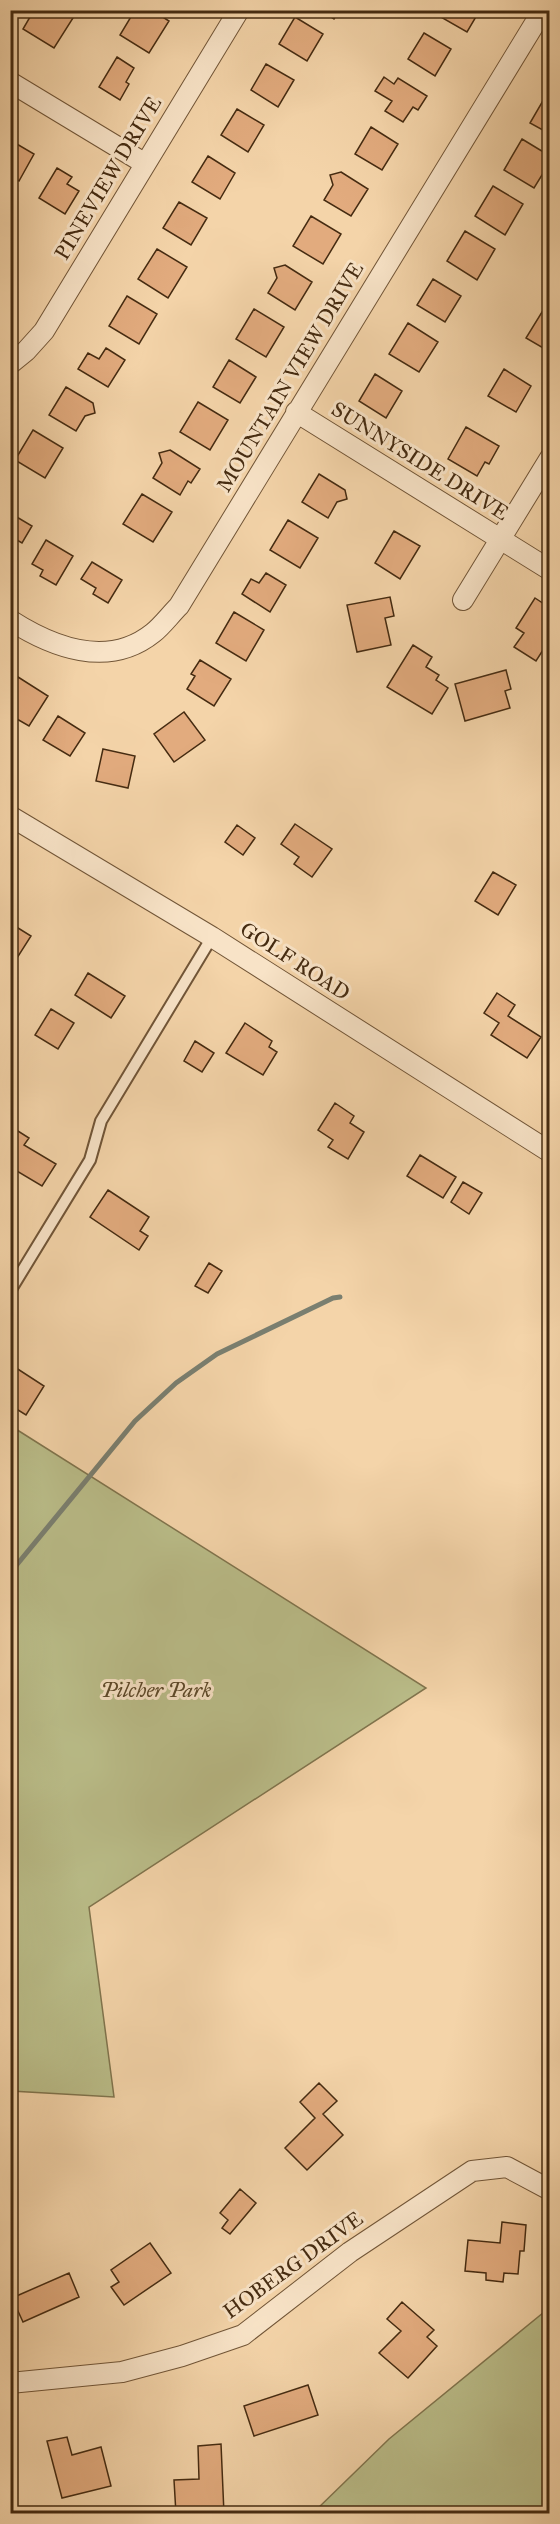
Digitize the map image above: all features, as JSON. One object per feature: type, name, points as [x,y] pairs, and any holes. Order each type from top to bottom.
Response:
[{"type":"street","name":"PINEVIEW DRIVE","points":[[10,364],[26,351],[44,331],[238,10]]},
{"type":"street","name":"MOUNTAIN VIEW DRIVE","points":[[10,620],[36,637],[76,651],[117,651],[152,634],[179,606],[543,10]]},
{"type":"street","points":[[10,82],[144,163]]},
{"type":"street","name":"SUNNYSIDE DRIVE","points":[[296,412],[549,570]]},
{"type":"street","points":[[463,600],[549,458]]},
{"type":"street","name":"GOLF ROAD","points":[[10,816],[212,937],[549,1152]]},
{"type":"street","name":"HOBERG DRIVE","points":[[10,2383],[122,2372],[182,2356],[243,2334],[350,2252],[472,2171],[507,2167],[549,2190]]},
{"type":"lane","points":[[10,1291],[90,1160],[101,1121],[212,937]]},
{"type":"green space","name":"Pilcher Park","points":[[11,1426],[426,1688],[89,1907],[114,2097],[11,2091]]},
{"type":"green space","points":[[549,2308],[549,2513],[313,2513],[389,2439]]},
{"type":"building","points":[[34,10],[61,10],[73,18],[54,48],[23,29]]},
{"type":"building","points":[[135,10],[152,10],[169,21],[149,53],[120,35]]},
{"type":"building","points":[[320,10],[339,10],[334,19]]},
{"type":"building","points":[[442,10],[480,10],[467,32],[439,16]]},
{"type":"building","points":[[295,17],[323,34],[307,61],[279,44]]},
{"type":"building","points":[[424,33],[451,49],[435,76],[408,59]]},
{"type":"building","points":[[117,57],[134,68],[126,82],[129,84],[120,100],[99,87]]},
{"type":"building","points":[[266,64],[294,80],[278,107],[251,90]]},
{"type":"building","points":[[384,77],[394,84],[398,78],[427,96],[418,110],[413,107],[403,122],[385,111],[392,101],[375,91]]},
{"type":"building","points":[[548,92],[550,93],[550,134],[530,123]]},
{"type":"building","points":[[237,109],[264,125],[248,152],[221,135]]},
{"type":"building","points":[[371,127],[398,144],[382,170],[355,154]]},
{"type":"building","points":[[522,139],[550,156],[550,162],[534,188],[504,170]]},
{"type":"building","points":[[10,140],[34,154],[19,181],[10,176]]},
{"type":"building","points":[[208,156],[235,173],[220,199],[192,182]]},
{"type":"building","points":[[57,168],[72,177],[67,184],[79,191],[65,214],[39,198]]},
{"type":"building","points":[[341,172],[368,189],[351,216],[324,200],[333,185],[330,175]]},
{"type":"building","points":[[493,186],[523,204],[505,235],[475,216]]},
{"type":"building","points":[[179,202],[207,218],[191,245],[163,228]]},
{"type":"building","points":[[311,216],[341,234],[323,264],[293,246]]},
{"type":"building","points":[[465,231],[495,249],[477,280],[447,261]]},
{"type":"building","points":[[157,249],[187,267],[168,298],[138,279]]},
{"type":"building","points":[[285,265],[312,282],[295,310],[268,293],[277,278],[274,268]]},
{"type":"building","points":[[433,279],[461,296],[445,322],[417,305]]},
{"type":"building","points":[[127,296],[157,314],[139,344],[109,326]]},
{"type":"building","points":[[254,309],[284,327],[266,357],[236,339]]},
{"type":"building","points":[[542,312],[550,316],[550,352],[526,338]]},
{"type":"building","points":[[408,323],[438,342],[419,372],[389,354]]},
{"type":"building","points":[[106,348],[125,360],[108,387],[78,369],[88,353],[99,359]]},
{"type":"building","points":[[229,360],[256,377],[240,403],[213,387]]},
{"type":"building","points":[[504,369],[531,386],[516,412],[488,396]]},
{"type":"building","points":[[375,374],[402,391],[386,418],[359,401]]},
{"type":"building","points":[[66,387],[93,403],[95,413],[85,416],[76,431],[49,415]]},
{"type":"building","points":[[198,402],[228,420],[210,450],[180,432]]},
{"type":"building","points":[[466,427],[499,446],[489,464],[485,462],[477,476],[448,459]]},
{"type":"building","points":[[33,430],[63,448],[45,478],[15,460]]},
{"type":"building","points":[[170,450],[200,469],[191,483],[188,481],[180,495],[153,478],[162,463],[159,453]]},
{"type":"building","points":[[319,474],[345,490],[347,499],[337,502],[328,518],[302,502]]},
{"type":"building","points":[[142,494],[172,512],[153,542],[123,524]]},
{"type":"building","points":[[10,513],[32,526],[22,543],[10,536]]},
{"type":"building","points":[[288,520],[318,538],[300,568],[270,550]]},
{"type":"building","points":[[394,531],[420,546],[400,579],[375,563]]},
{"type":"building","points":[[46,540],[73,556],[56,585],[40,576],[43,570],[32,564]]},
{"type":"building","points":[[92,562],[122,580],[108,603],[93,594],[96,588],[81,579]]},
{"type":"building","points":[[266,573],[286,585],[270,612],[242,594],[251,579],[259,583]]},
{"type":"building","points":[[390,597],[394,616],[385,618],[391,645],[357,652],[347,605]]},
{"type":"building","points":[[535,598],[550,608],[550,639],[536,661],[514,647],[524,633],[516,628]]},
{"type":"building","points":[[234,612],[264,630],[246,661],[216,643]]},
{"type":"building","points":[[413,645],[432,657],[426,667],[439,675],[436,680],[448,688],[432,714],[387,687]]},
{"type":"building","points":[[200,660],[231,679],[214,706],[187,689],[195,676],[191,674]]},
{"type":"building","points":[[506,670],[511,689],[505,691],[510,708],[465,721],[455,684]]},
{"type":"building","points":[[18,677],[48,696],[29,726],[10,715],[10,689]]},
{"type":"building","points":[[184,712],[205,740],[174,762],[154,734]]},
{"type":"building","points":[[58,716],[85,733],[70,756],[43,740]]},
{"type":"building","points":[[103,749],[135,756],[128,788],[96,781]]},
{"type":"building","points":[[295,824],[332,849],[312,877],[294,864],[299,857],[281,844]]},
{"type":"building","points":[[237,825],[255,838],[243,855],[225,842]]},
{"type":"building","points":[[493,872],[516,885],[498,915],[475,901]]},
{"type":"building","points":[[10,923],[31,936],[17,958],[10,954]]},
{"type":"building","points":[[88,973],[125,996],[111,1018],[75,995]]},
{"type":"building","points":[[497,993],[515,1005],[508,1016],[541,1037],[527,1058],[491,1035],[499,1023],[484,1013]]},
{"type":"building","points":[[51,1009],[74,1023],[58,1049],[35,1035]]},
{"type":"building","points":[[245,1023],[272,1041],[269,1047],[277,1052],[263,1075],[226,1053]]},
{"type":"building","points":[[195,1041],[214,1053],[202,1072],[184,1061]]},
{"type":"building","points":[[335,1103],[354,1116],[350,1123],[364,1132],[348,1159],[328,1147],[333,1140],[318,1130]]},
{"type":"building","points":[[10,1126],[29,1138],[24,1145],[56,1164],[42,1186],[10,1167],[15,1156],[10,1153]]},
{"type":"building","points":[[420,1155],[456,1177],[443,1198],[407,1176]]},
{"type":"building","points":[[463,1182],[482,1193],[469,1214],[451,1202]]},
{"type":"building","points":[[108,1190],[149,1217],[140,1231],[148,1236],[139,1250],[90,1217]]},
{"type":"building","points":[[209,1263],[222,1271],[208,1293],[195,1286]]},
{"type":"building","points":[[10,1364],[44,1386],[26,1415],[10,1405]]},
{"type":"building","points":[[319,2083],[337,2101],[323,2114],[343,2135],[307,2170],[285,2148],[315,2118],[300,2102]]},
{"type":"building","points":[[240,2189],[256,2203],[230,2234],[222,2228],[228,2220],[220,2213]]},
{"type":"building","points":[[502,2222],[526,2225],[524,2251],[520,2251],[518,2274],[504,2273],[503,2282],[486,2280],[486,2273],[465,2271],[468,2240],[500,2243]]},
{"type":"building","points":[[150,2243],[171,2273],[124,2305],[111,2287],[119,2282],[111,2270]]},
{"type":"building","points":[[69,2273],[79,2297],[23,2322],[12,2298]]},
{"type":"building","points":[[402,2302],[434,2330],[427,2337],[437,2346],[408,2378],[379,2353],[401,2331],[387,2319]]},
{"type":"building","points":[[308,2385],[318,2415],[254,2436],[244,2406]]},
{"type":"building","points":[[67,2437],[72,2455],[101,2447],[111,2486],[62,2498],[47,2441]]},
{"type":"building","points":[[221,2444],[224,2514],[176,2514],[174,2480],[199,2479],[198,2446]]},
{"type":"waterway","points":[[10,1573],[135,1421],[176,1383],[217,1354],[333,1298],[340,1297]]}]
